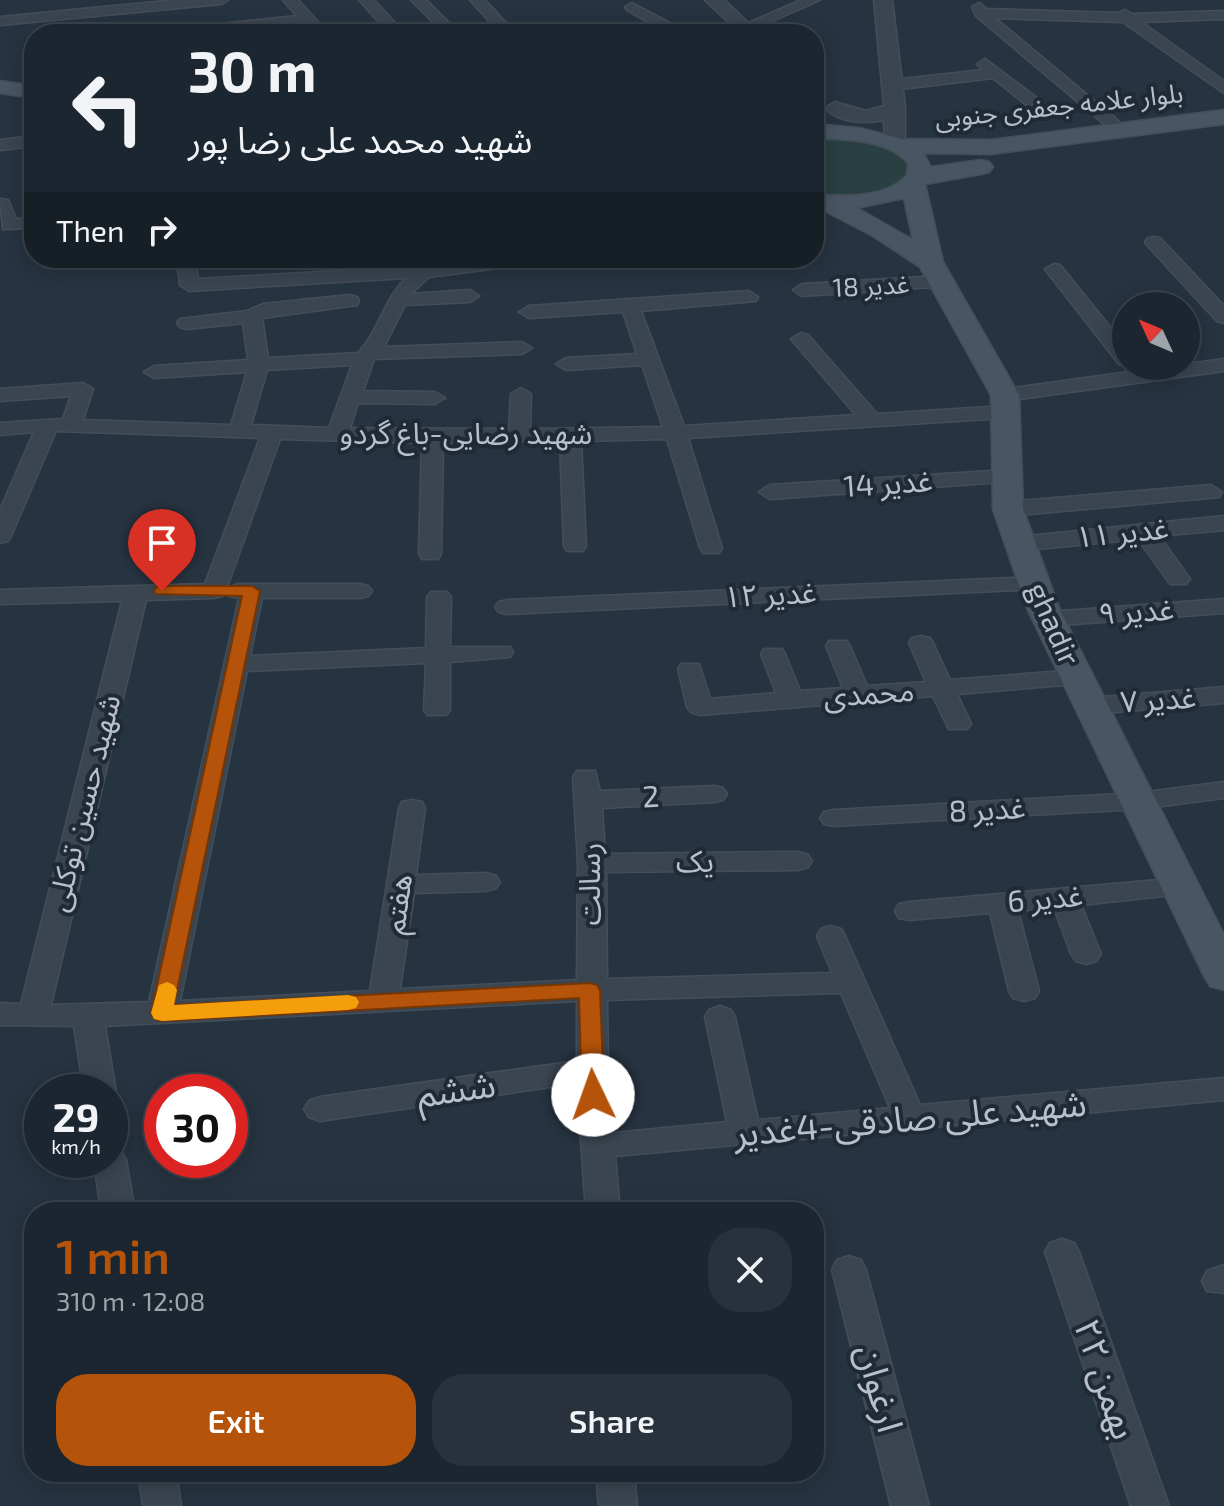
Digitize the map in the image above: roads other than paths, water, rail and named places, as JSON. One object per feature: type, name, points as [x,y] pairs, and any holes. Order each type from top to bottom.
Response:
[{"type":"main road","points":[[0,74],[24,82]]},
{"type":"main road","points":[[0,87],[24,86]]},
{"type":"main road","name":"بلوار علامه جعفری جنوبی","points":[[824,126],[844,118],[898,145],[991,147],[1224,117]]},
{"type":"main road","points":[[1121,130],[1141,146]]},
{"type":"main road","name":"بلوار علامه جعفری جنوبی","points":[[824,202],[864,201],[893,194],[916,179],[1224,136]]},
{"type":"main road","points":[[898,145],[918,163],[916,179],[935,272]]},
{"type":"main road","points":[[824,203],[882,231],[935,272]]},
{"type":"main road","name":"ghadir","points":[[935,272],[1005,403],[1008,509],[1048,619],[1224,976]]},
{"type":"street","points":[[11,37],[3,21],[84,19],[155,4],[221,0]]},
{"type":"street","points":[[290,0],[313,24]]},
{"type":"street","points":[[366,0],[389,24]]},
{"type":"street","points":[[418,0],[443,24]]},
{"type":"street","points":[[477,0],[500,24]]},
{"type":"street","points":[[714,0],[740,24]]},
{"type":"street","points":[[762,24],[811,0]]},
{"type":"street","points":[[883,0],[898,145]]},
{"type":"street","points":[[1122,0],[1126,18],[1224,88]]},
{"type":"street","points":[[632,7],[662,24]]},
{"type":"street","points":[[979,7],[1126,18],[1215,16],[1224,31]]},
{"type":"street","points":[[979,7],[1121,130]]},
{"type":"street","points":[[260,24],[308,19]]},
{"type":"street","points":[[983,63],[1035,104]]},
{"type":"street","points":[[893,85],[997,73]]},
{"type":"street","points":[[0,94],[24,87]]},
{"type":"street","points":[[844,118],[894,110]]},
{"type":"street","points":[[844,118],[848,114],[869,116],[894,110]]},
{"type":"street","points":[[0,145],[24,142]]},
{"type":"street","points":[[1,202],[9,225],[24,224]]},
{"type":"street","points":[[1154,242],[1224,317]]},
{"type":"street","points":[[187,268],[189,285],[454,268]]},
{"type":"street","points":[[283,279],[284,268]]},
{"type":"street","points":[[337,435],[366,356],[382,337],[398,300],[428,268]]},
{"type":"street","points":[[1054,269],[1112,342]]},
{"type":"street","name":"غدیر 18","points":[[802,290],[935,272]]},
{"type":"street","points":[[398,300],[470,296]]},
{"type":"street","points":[[529,312],[749,297]]},
{"type":"street","points":[[187,323],[252,316],[263,310],[350,301]]},
{"type":"street","points":[[630,306],[676,433],[711,548]]},
{"type":"street","points":[[239,432],[259,365],[252,316]]},
{"type":"street","points":[[801,339],[871,420]]},
{"type":"street","points":[[154,372],[522,348]]},
{"type":"street","points":[[566,364],[647,359]]},
{"type":"street","name":"شهید رضایی-باغ گردو","points":[[1200,367],[1224,365]]},
{"type":"street","name":"شهید رضایی-باغ گردو","points":[[0,429],[71,425],[433,437],[676,433],[871,420],[1005,403],[1112,377]]},
{"type":"street","points":[[0,395],[83,389],[71,425]]},
{"type":"street","points":[[519,436],[521,394]]},
{"type":"street","points":[[350,397],[435,398]]},
{"type":"street","points":[[0,536],[10,492],[48,425]]},
{"type":"street","points":[[214,591],[272,433]]},
{"type":"street","points":[[570,435],[575,546]]},
{"type":"street","points":[[430,554],[433,437]]},
{"type":"street","name":"غدیر 14","points":[[770,492],[1007,476]]},
{"type":"street","points":[[1008,509],[1211,492]]},
{"type":"street","name":"غدیر ۱۱","points":[[1019,544],[1224,523]]},
{"type":"street","points":[[1144,531],[1178,579]]},
{"type":"street","name":"غدیر ۱۲","points":[[507,607],[1034,584]]},
{"type":"street","points":[[2,602],[136,591],[360,591]]},
{"type":"street","name":"شهید حسین توکلی","points":[[33,1015],[136,591]]},
{"type":"street","points":[[162,1013],[252,591]]},
{"type":"street","points":[[437,710],[439,597]]},
{"type":"street","name":"غدیر ۹","points":[[1048,619],[1224,606]]},
{"type":"street","points":[[921,643],[958,724]]},
{"type":"street","points":[[838,646],[858,694]]},
{"type":"street","points":[[235,664],[501,652]]},
{"type":"street","points":[[773,654],[791,700]]},
{"type":"street","name":"محمدی","points":[[690,669],[700,707],[940,688],[1084,692]]},
{"type":"street","name":"غدیر ۷","points":[[1084,692],[1224,695]]},
{"type":"street","name":"2","points":[[587,789],[714,794]]},
{"type":"street","name":"رسالت","points":[[587,789],[592,863],[592,1070],[602,1202]]},
{"type":"street","name":"غدیر 8","points":[[834,818],[1139,801],[1224,790]]},
{"type":"street","name":"هفتم","points":[[384,1000],[412,808]]},
{"type":"street","name":"یک","points":[[592,863],[798,861]]},
{"type":"street","points":[[401,884],[486,882]]},
{"type":"street","name":"غدیر 6","points":[[909,911],[1181,887]]},
{"type":"street","points":[[1064,897],[1086,954]]},
{"type":"street","points":[[1002,902],[1024,991]]},
{"type":"street","points":[[831,936],[910,1118]]},
{"type":"street","points":[[0,1014],[88,1016],[590,990],[852,983]]},
{"type":"street","points":[[88,1016],[97,1074]]},
{"type":"street","points":[[720,1017],[745,1133]]},
{"type":"street","name":"ششم","points":[[320,1109],[592,1070]]},
{"type":"street","name":"شهید علی صادقی-4غدیر","points":[[597,1146],[1224,1089]]},
{"type":"street","points":[[113,1178],[116,1202]]},
{"type":"street","name":"۲۲ بهمن","points":[[1062,1252],[1150,1506]]},
{"type":"street","name":"ارغوان","points":[[849,1270],[910,1506]]},
{"type":"street","points":[[158,1482],[162,1506]]},
{"type":"street","points":[[616,1482],[618,1506]]}]
